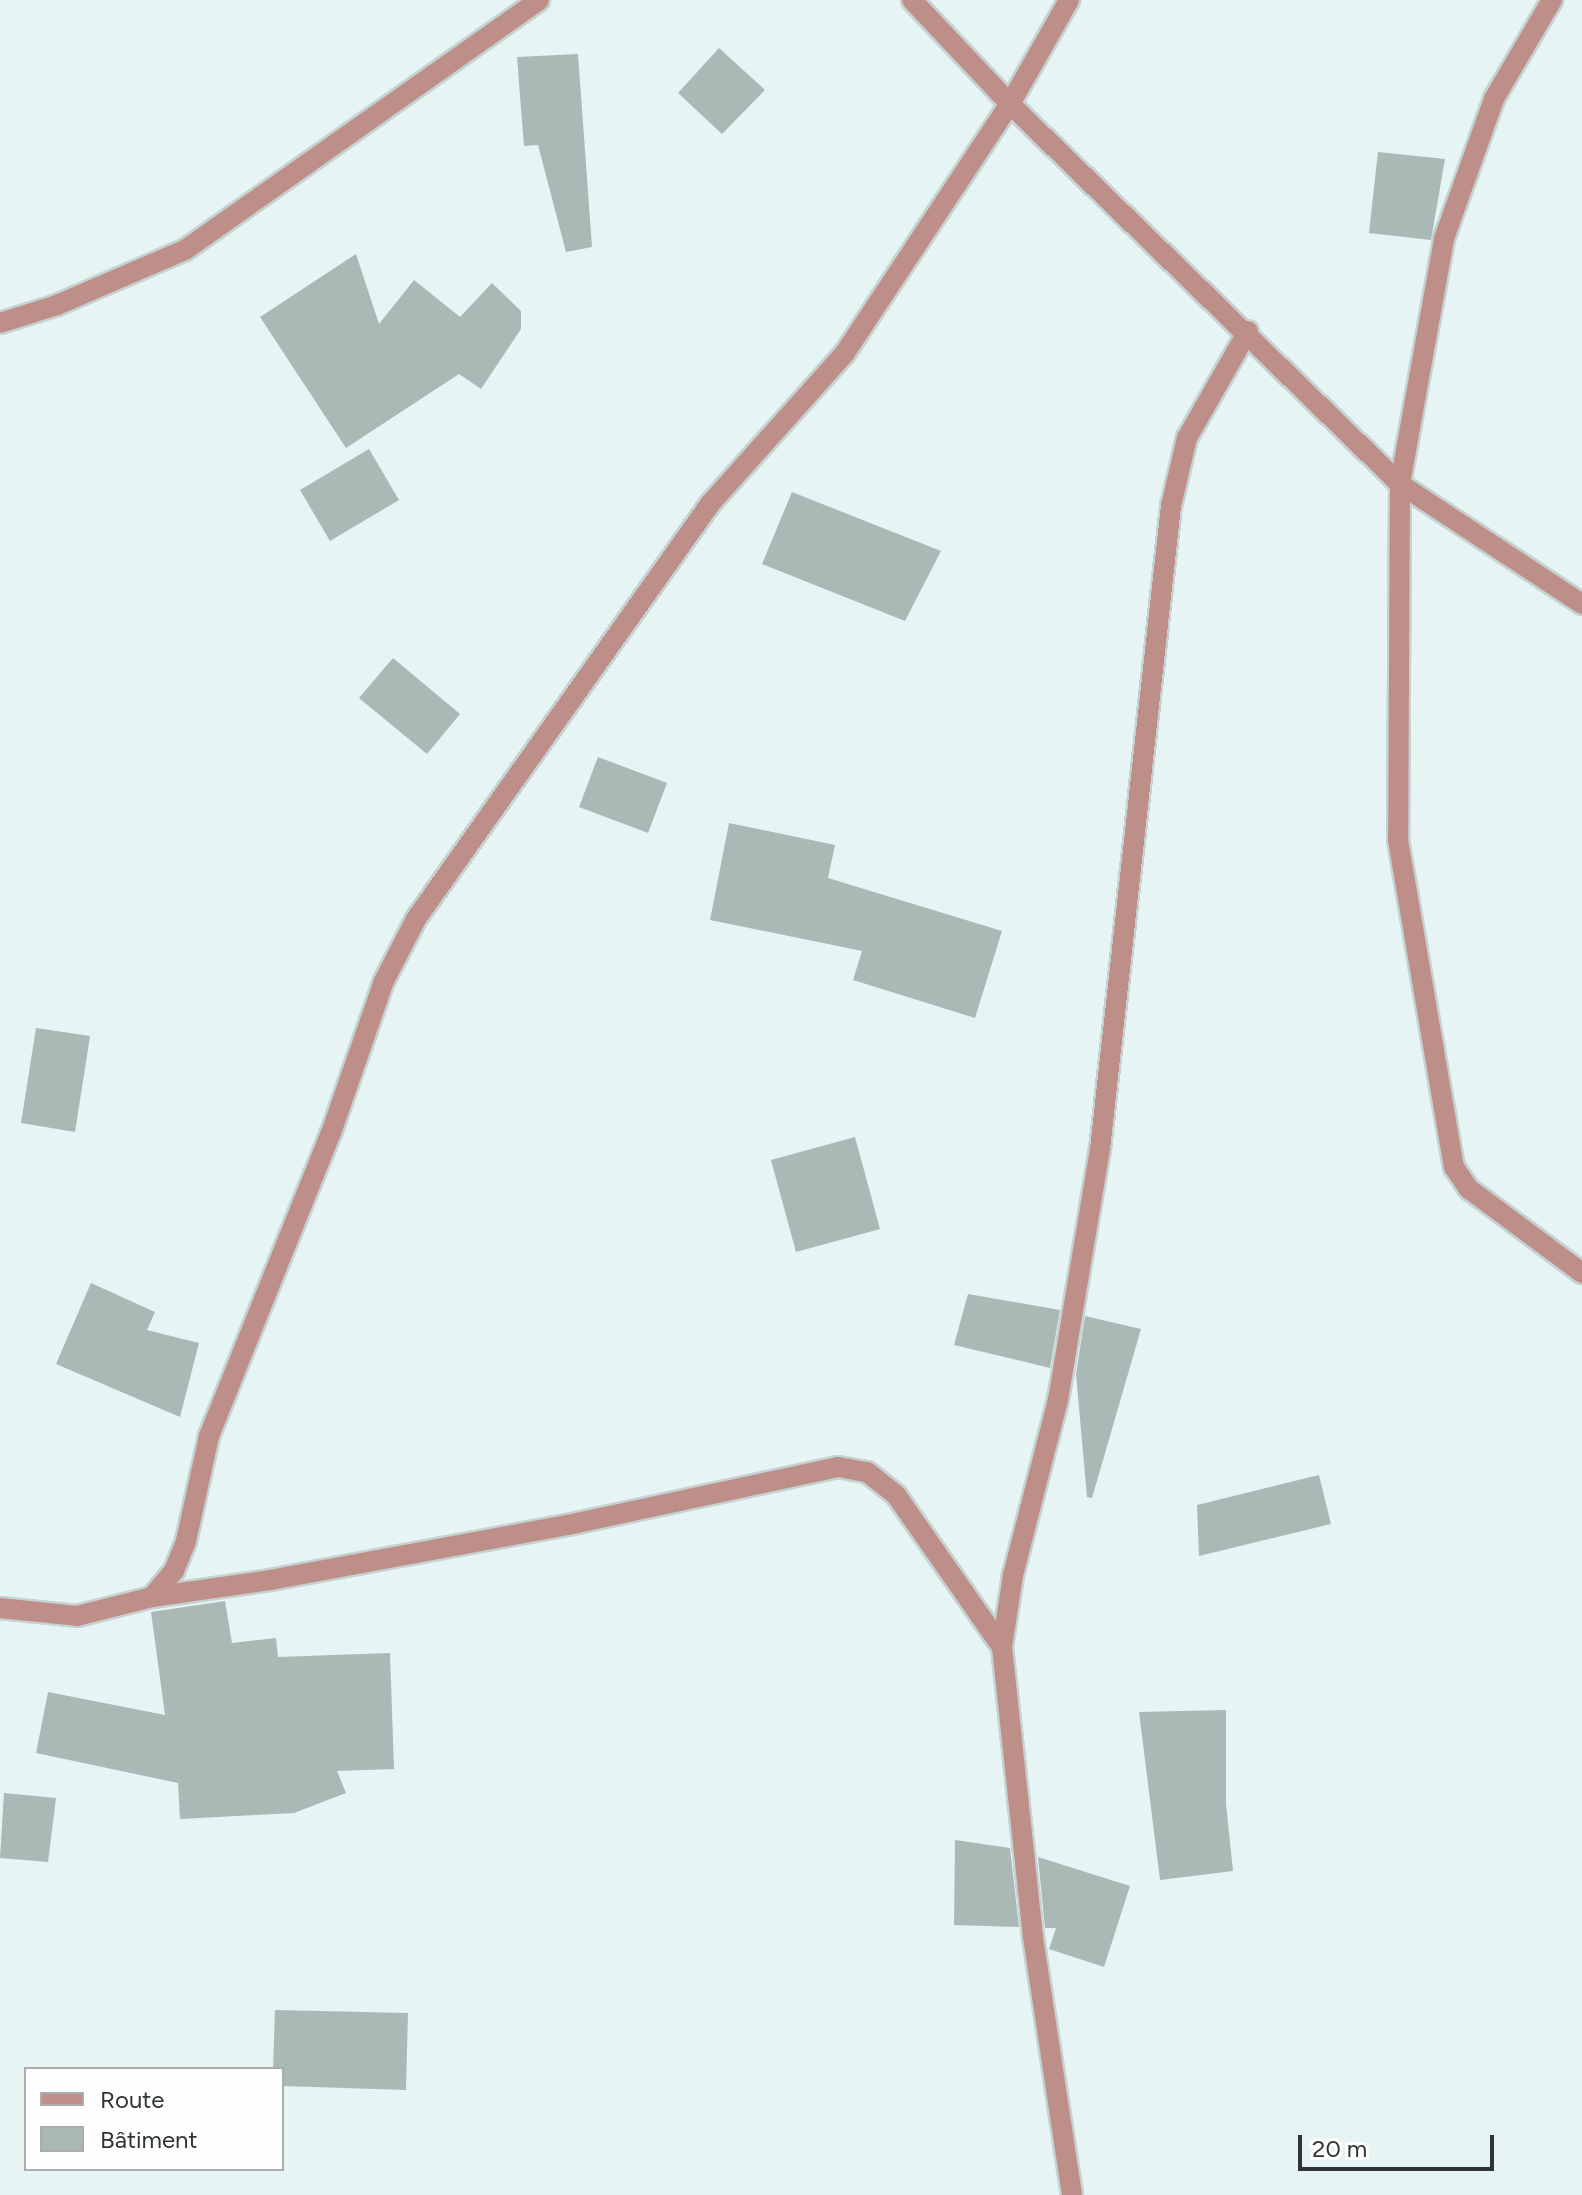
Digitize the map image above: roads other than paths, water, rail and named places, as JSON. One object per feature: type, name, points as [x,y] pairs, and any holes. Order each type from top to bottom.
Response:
[{"type":"street","points":[[0,323],[57,305],[185,250],[539,0]]},
{"type":"street","points":[[912,0],[1010,104],[1248,331],[1400,484],[1582,604]]},
{"type":"street","points":[[152,1597],[174,1571],[186,1541],[209,1436],[331,1133],[384,981],[416,919],[710,504],[845,353],[1010,104],[1069,0]]},
{"type":"street","points":[[1552,0],[1494,99],[1444,239],[1400,484],[1398,840],[1454,1167],[1469,1189],[1582,1273]]},
{"type":"street","points":[[1072,2195],[1033,1937],[1002,1647],[1013,1575],[1058,1400],[1100,1149],[1171,506],[1187,438],[1248,331]]},
{"type":"street","points":[[0,1608],[77,1616],[152,1597],[270,1580],[531,1531],[838,1467],[867,1472],[896,1495],[1002,1647]]}]
